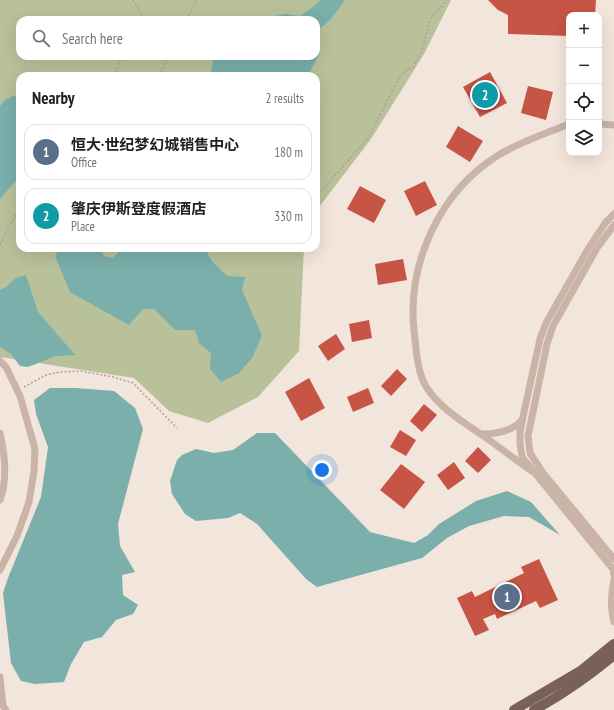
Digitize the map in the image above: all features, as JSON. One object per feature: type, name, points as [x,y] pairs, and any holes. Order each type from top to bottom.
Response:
[{"type":"main road","points":[[514,710],[582,670],[614,644]]},
{"type":"main road","points":[[534,710],[556,698],[594,672],[614,655]]},
{"type":"street","points":[[602,124],[614,125]]},
{"type":"street","points":[[533,472],[459,420],[443,407],[426,387],[418,364],[412,312],[419,265],[432,230],[443,210],[470,176],[496,156],[513,146],[566,125]]},
{"type":"street","points":[[614,214],[606,222],[588,249],[546,323],[540,340],[522,420],[520,444],[522,457],[613,569],[614,575]]},
{"type":"street","points":[[614,226],[597,248],[553,326],[547,344],[528,436],[530,453],[543,473],[614,559]]},
{"type":"street","points":[[0,361],[6,367],[17,391],[35,449],[34,471],[29,502],[17,536],[0,570]]},
{"type":"street","points":[[480,434],[496,434],[519,424],[522,420]]},
{"type":"street","points":[[0,434],[4,452],[5,474],[0,500]]},
{"type":"street","points":[[614,580],[611,613],[614,622]]},
{"type":"street","points":[[0,677],[3,706],[6,710]]},
{"type":"path","points":[[133,0],[141,16]]},
{"type":"path","points":[[188,16],[196,0]]},
{"type":"path","points":[[320,193],[369,137],[400,75],[414,66],[422,51],[429,24],[435,12],[446,0]]},
{"type":"path","points":[[116,72],[121,60]]},
{"type":"path","points":[[162,72],[166,60]]},
{"type":"path","points":[[0,245],[16,214]]},
{"type":"path","points":[[17,391],[46,375],[60,372],[81,371],[113,377],[133,383],[177,428]]},
{"type":"green space","points":[[0,0],[451,0],[424,54],[371,139],[320,206],[320,72],[16,72],[16,252],[304,252],[299,351],[258,397],[208,423],[169,411],[134,378],[0,357]]},
{"type":"water","points":[[320,0],[345,0],[331,19],[320,29],[320,16],[300,16]]},
{"type":"water","points":[[285,14],[300,16],[276,16]]},
{"type":"water","points":[[212,60],[316,60],[310,72],[211,72],[213,61]]},
{"type":"water","points":[[13,96],[16,96],[16,181],[0,199],[0,106],[5,100]]},
{"type":"water","points":[[58,252],[102,252],[104,256],[113,258],[119,252],[207,252],[211,260],[227,276],[245,277],[242,290],[262,336],[252,358],[239,373],[221,382],[210,369],[211,353],[199,343],[195,330],[175,330],[154,309],[143,309],[129,325],[70,292],[55,256]]},
{"type":"water","points":[[26,275],[38,312],[75,355],[56,356],[28,367],[20,366],[11,354],[0,347],[0,290],[16,278]]},
{"type":"water","points":[[50,388],[76,388],[114,391],[135,408],[143,429],[118,524],[120,546],[135,572],[122,575],[123,595],[138,605],[133,614],[116,620],[102,637],[84,642],[71,664],[64,682],[35,684],[21,681],[11,663],[3,593],[41,497],[48,447],[36,414],[34,400]]},
{"type":"water","points":[[257,433],[275,433],[370,532],[414,543],[428,535],[439,524],[476,501],[507,491],[531,502],[560,535],[529,517],[504,516],[469,526],[447,538],[422,558],[317,587],[306,579],[257,524],[240,513],[228,518],[196,521],[185,514],[172,494],[170,481],[177,460],[182,455],[196,449],[214,453],[233,450]]},
{"type":"building","points":[[488,0],[596,0],[595,12],[566,12],[566,36],[508,34],[508,15],[498,10]]},
{"type":"building","points":[[490,72],[507,103],[480,117],[463,87]]},
{"type":"building","points":[[528,86],[553,92],[546,120],[521,113]]},
{"type":"building","points":[[458,126],[483,141],[470,162],[446,147]]},
{"type":"building","points":[[425,181],[437,205],[416,216],[404,191]]},
{"type":"building","points":[[360,186],[386,200],[374,223],[347,209]]},
{"type":"building","points":[[403,259],[407,280],[378,285],[375,264]]},
{"type":"building","points":[[369,320],[372,338],[352,342],[349,324]]},
{"type":"building","points":[[336,334],[345,349],[328,361],[318,346]]},
{"type":"building","points":[[397,369],[407,379],[391,396],[381,386]]},
{"type":"building","points":[[309,378],[325,408],[301,421],[285,392]]},
{"type":"building","points":[[368,388],[374,403],[353,412],[347,397]]},
{"type":"building","points":[[424,404],[437,415],[422,432],[410,421]]},
{"type":"building","points":[[400,430],[416,440],[406,456],[390,447]]},
{"type":"building","points":[[478,447],[491,460],[478,473],[465,461]]},
{"type":"building","points":[[454,462],[465,478],[448,490],[437,475]]},
{"type":"building","points":[[401,464],[425,482],[404,509],[380,490]]},
{"type":"building","points":[[539,559],[558,600],[540,608],[536,601],[497,619],[495,614],[483,619],[489,630],[475,636],[457,598],[472,591],[475,597],[524,573],[521,567]]},
{"type":"place","name":"肇庆伊斯登度假酒店","points":[[485,95]]},
{"type":"place","name":"恒大·世纪梦幻城销售中心","points":[[507,597]]}]
